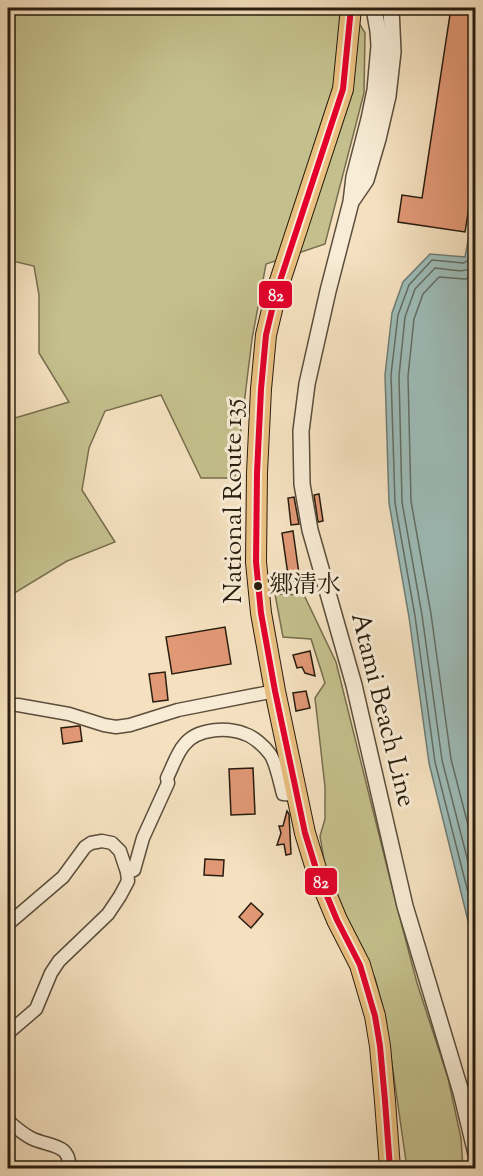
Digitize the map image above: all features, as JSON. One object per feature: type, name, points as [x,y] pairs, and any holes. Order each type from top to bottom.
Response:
[{"type":"highway","name":"National Route 135","points":[[351,8],[343,89],[276,292],[266,335],[257,473],[256,562],[261,613],[304,833],[337,920],[360,965],[375,1016],[390,1168]]},
{"type":"street","name":"Atami Beach Line","points":[[374,8],[379,46],[377,76],[354,177],[351,202],[307,384],[301,431],[302,484],[310,530],[354,685],[405,906],[461,1092],[476,1154]]},
{"type":"street","name":"Atami Beach Line","points":[[351,202],[366,180],[388,96],[393,52],[390,8]]},
{"type":"street","points":[[8,705],[69,714],[116,727],[178,710],[275,691]]},
{"type":"street","points":[[127,872],[134,870],[143,838],[168,783],[167,778],[184,744],[198,734],[229,730],[245,734],[256,740],[272,756],[283,794],[297,795]]},
{"type":"street","points":[[8,924],[63,878],[85,847],[91,843],[102,841],[112,843],[120,851],[128,881],[108,914],[59,961],[51,973],[36,1009],[8,1033]]},
{"type":"street","points":[[8,1121],[30,1138],[61,1148],[67,1153],[69,1168]]},
{"type":"shaded area","points":[[8,8],[350,8],[365,33],[364,93],[325,244],[266,264],[252,339],[235,478],[201,478],[161,395],[105,411],[89,448],[82,490],[115,542],[67,561],[8,597],[8,420],[69,402],[39,353],[39,295],[34,266],[8,260]]},
{"type":"shaded area","points":[[275,594],[304,595],[336,662],[417,983],[448,1078],[461,1138],[463,1168],[407,1168],[385,1015],[375,978],[348,927],[327,878],[320,836],[325,819],[325,787],[315,698],[325,683],[311,639],[283,637]]},
{"type":"water","points":[[475,203],[475,949],[429,763],[409,617],[389,503],[385,375],[392,313],[403,282],[430,254],[465,257]]},
{"type":"building","points":[[451,8],[476,8],[476,163],[465,232],[398,222],[402,195],[422,198]]},
{"type":"building","points":[[319,494],[323,521],[318,522],[314,495]]},
{"type":"building","points":[[294,497],[299,524],[291,525],[288,498]]},
{"type":"building","points":[[293,531],[300,581],[289,582],[282,533]]},
{"type":"building","points":[[225,627],[231,664],[172,674],[166,637]]},
{"type":"building","points":[[310,651],[315,676],[305,673],[302,667],[297,668],[293,655]]},
{"type":"building","points":[[165,672],[168,700],[153,702],[149,674]]},
{"type":"building","points":[[306,691],[310,708],[296,711],[293,693]]},
{"type":"building","points":[[80,726],[82,741],[63,744],[61,728]]},
{"type":"building","points":[[253,768],[255,814],[231,815],[229,769]]},
{"type":"building","points":[[287,811],[291,854],[286,855],[284,844],[277,845],[281,833],[279,826],[283,826]]},
{"type":"building","points":[[205,859],[224,860],[223,876],[204,875]]},
{"type":"building","points":[[251,903],[263,914],[251,928],[239,917]]},
{"type":"transit line","name":"82","points":[[351,8],[343,89],[276,293],[266,335],[257,473],[256,562],[261,613],[275,691],[305,833],[317,872],[337,920],[360,965],[375,1016],[380,1046],[390,1168]]},
{"type":"place","name":"郷清水","points":[[258,586]]}]
